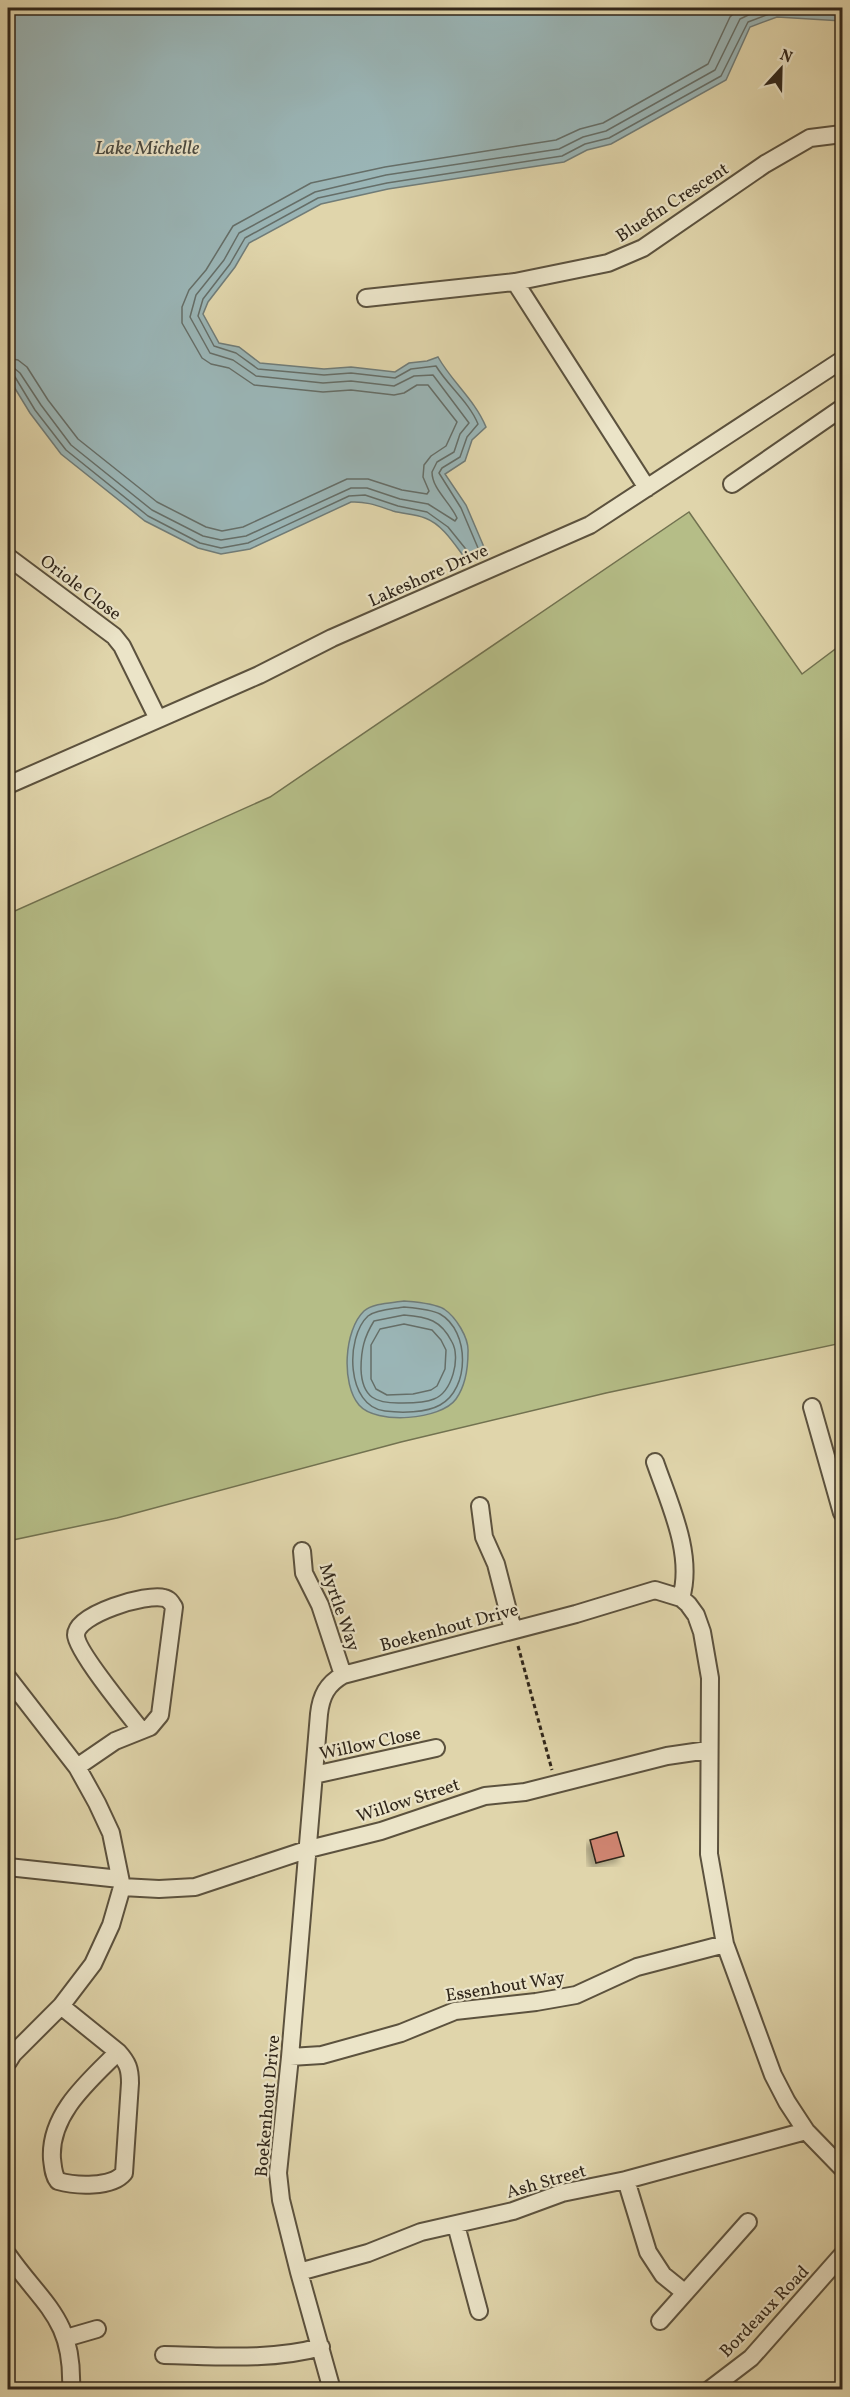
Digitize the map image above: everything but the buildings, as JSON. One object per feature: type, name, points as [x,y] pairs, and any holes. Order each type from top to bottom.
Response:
[{"type":"street","name":"Bluefin Crescent","points":[[366,298],[515,282],[608,263],[643,248],[765,164],[802,142],[810,138],[843,134]]},
{"type":"street","points":[[515,282],[647,488]]},
{"type":"street","name":"Lakeshore Drive","points":[[8,785],[259,675],[332,638],[590,525],[843,360]]},
{"type":"street","points":[[732,484],[843,408]]},
{"type":"street","name":"Oriole Close","points":[[8,557],[114,636],[122,646],[158,719]]},
{"type":"street","points":[[812,1407],[843,1513]]},
{"type":"street","points":[[655,1462],[683,1552],[685,1586],[681,1598],[696,1615],[702,1632],[710,1678],[709,1854],[724,1944],[773,2075],[806,2131],[843,2168]]},
{"type":"street","points":[[480,1506],[484,1537],[496,1564],[513,1630]]},
{"type":"street","name":"Myrtle Way","points":[[302,1551],[304,1573],[320,1605],[343,1675]]},
{"type":"street","name":"Boekenhout Drive","points":[[332,2390],[281,2200],[278,2173],[291,2057],[320,1704],[327,1688],[343,1675],[655,1590],[681,1598]]},
{"type":"street","points":[[76,1767],[115,1741],[150,1727],[160,1715],[174,1606],[172,1602],[163,1597],[125,1604],[92,1615],[82,1621],[77,1628],[76,1635],[83,1654],[141,1730]]},
{"type":"street","points":[[8,1678],[76,1767],[97,1803],[111,1833],[117,1853],[121,1883],[111,1925],[93,1964],[61,2006],[13,2054],[8,2062]]},
{"type":"street","name":"Willow Close","points":[[314,1775],[436,1749]]},
{"type":"street","name":"Willow Street","points":[[8,1868],[159,1889],[195,1887],[309,1849],[381,1831],[485,1796],[525,1792],[667,1756],[708,1750]]},
{"type":"street","name":"Essenhout Way","points":[[291,2057],[322,2055],[401,2033],[455,2011],[576,1995],[637,1967],[724,1944]]},
{"type":"street","points":[[61,2006],[118,2052],[130,2068],[124,2174],[113,2182],[78,2184],[58,2181],[54,2172],[52,2152],[59,2119],[94,2075],[118,2052]]},
{"type":"street","name":"Ash Street","points":[[299,2272],[368,2253],[421,2232],[513,2211],[562,2193],[626,2180],[806,2131]]},
{"type":"street","points":[[626,2180],[648,2252],[663,2275],[684,2292]]},
{"type":"street","points":[[660,2321],[748,2222]]},
{"type":"street","points":[[456,2225],[479,2310]]},
{"type":"street","points":[[8,2255],[51,2309],[66,2338],[71,2356],[71,2390]]},
{"type":"street","name":"Bordeaux Road","points":[[709,2390],[751,2358],[843,2255]]},
{"type":"street","points":[[66,2338],[97,2329]]},
{"type":"street","points":[[165,2355],[276,2355],[321,2346]]},
{"type":"path","points":[[513,1630],[556,1785]]},
{"type":"green space","points":[[689,512],[802,674],[842,644],[842,1343],[606,1393],[401,1442],[117,1518],[8,1541],[8,914],[270,797]]},
{"type":"water","name":"Lake Michelle","points":[[8,8],[842,8],[842,21],[777,17],[750,27],[726,80],[611,144],[587,150],[564,162],[388,189],[321,204],[249,243],[235,267],[208,302],[203,314],[219,343],[239,347],[260,363],[324,369],[351,367],[395,372],[409,363],[438,357],[476,408],[486,427],[472,440],[465,461],[445,474],[466,505],[487,554],[468,562],[449,537],[432,521],[356,502],[351,502],[250,549],[221,554],[198,548],[145,521],[61,454],[30,413],[8,377]]},
{"type":"water","points":[[404,1301],[435,1305],[453,1317],[461,1328],[468,1346],[466,1377],[456,1399],[437,1412],[408,1417],[379,1415],[367,1411],[353,1396],[347,1371],[349,1344],[357,1320],[364,1311],[377,1305]]}]
